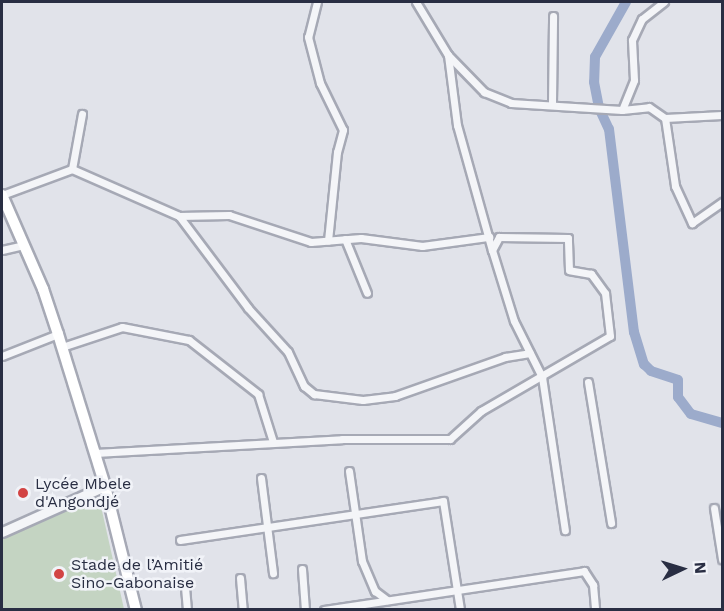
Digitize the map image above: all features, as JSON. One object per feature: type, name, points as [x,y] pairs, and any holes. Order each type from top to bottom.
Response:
[{"type":"main road","points":[[2,195],[58,334],[105,486],[136,609]]},
{"type":"street","points":[[317,2],[308,38],[320,83],[343,130],[337,152],[328,241]]},
{"type":"street","points":[[416,2],[448,55],[489,95],[511,103],[622,110],[649,107],[665,118],[723,115]]},
{"type":"street","points":[[622,110],[634,80],[633,40],[642,19],[663,2]]},
{"type":"street","points":[[552,104],[553,16]]},
{"type":"street","points":[[448,55],[457,125],[492,250],[514,321],[542,377],[565,530]]},
{"type":"street","points":[[72,169],[81,114]]},
{"type":"street","points":[[665,118],[675,186],[692,223],[723,202]]},
{"type":"street","points":[[2,195],[72,169],[178,216],[229,215],[301,242],[374,238],[422,246],[489,237]]},
{"type":"street","points":[[178,216],[248,308],[288,352],[304,386],[314,394],[363,400],[395,396],[505,357],[530,353]]},
{"type":"street","points":[[95,453],[273,442],[450,439],[481,411],[610,336],[605,293],[591,274],[569,270],[568,238],[499,237],[492,250]]},
{"type":"street","points":[[345,239],[367,293]]},
{"type":"street","points":[[2,250],[24,245]]},
{"type":"street","points":[[62,347],[122,327],[189,340],[258,393],[269,418],[273,442]]},
{"type":"street","points":[[2,356],[58,334]]},
{"type":"street","points":[[588,382],[611,523]]},
{"type":"street","points":[[349,471],[362,561],[375,591],[387,600]]},
{"type":"street","points":[[261,478],[269,526],[273,573]]},
{"type":"street","points":[[2,532],[105,486]]},
{"type":"street","points":[[180,540],[269,526],[356,516],[443,501],[460,609]]},
{"type":"street","points":[[714,508],[723,559]]},
{"type":"street","points":[[302,569],[305,609]]},
{"type":"street","points":[[324,609],[371,606],[387,600],[584,571],[593,585],[595,609]]},
{"type":"street","points":[[240,578],[243,609]]},
{"type":"street","points":[[185,587],[187,609]]},
{"type":"green space","name":"Stade de l’Amitié Sino-Gabonaise","points":[[98,493],[124,609],[2,610],[2,539]]},
{"type":"waterway","points":[[626,2],[595,57],[594,82],[599,108],[609,129],[634,332],[644,364],[651,371],[678,380],[678,397],[691,414],[722,423]]},
{"type":"place","name":"Lycée Mbele d'Angondjé","points":[[23,493]]},
{"type":"place","name":"Stade de l’Amitié Sino-Gabonaise","points":[[59,574]]}]
